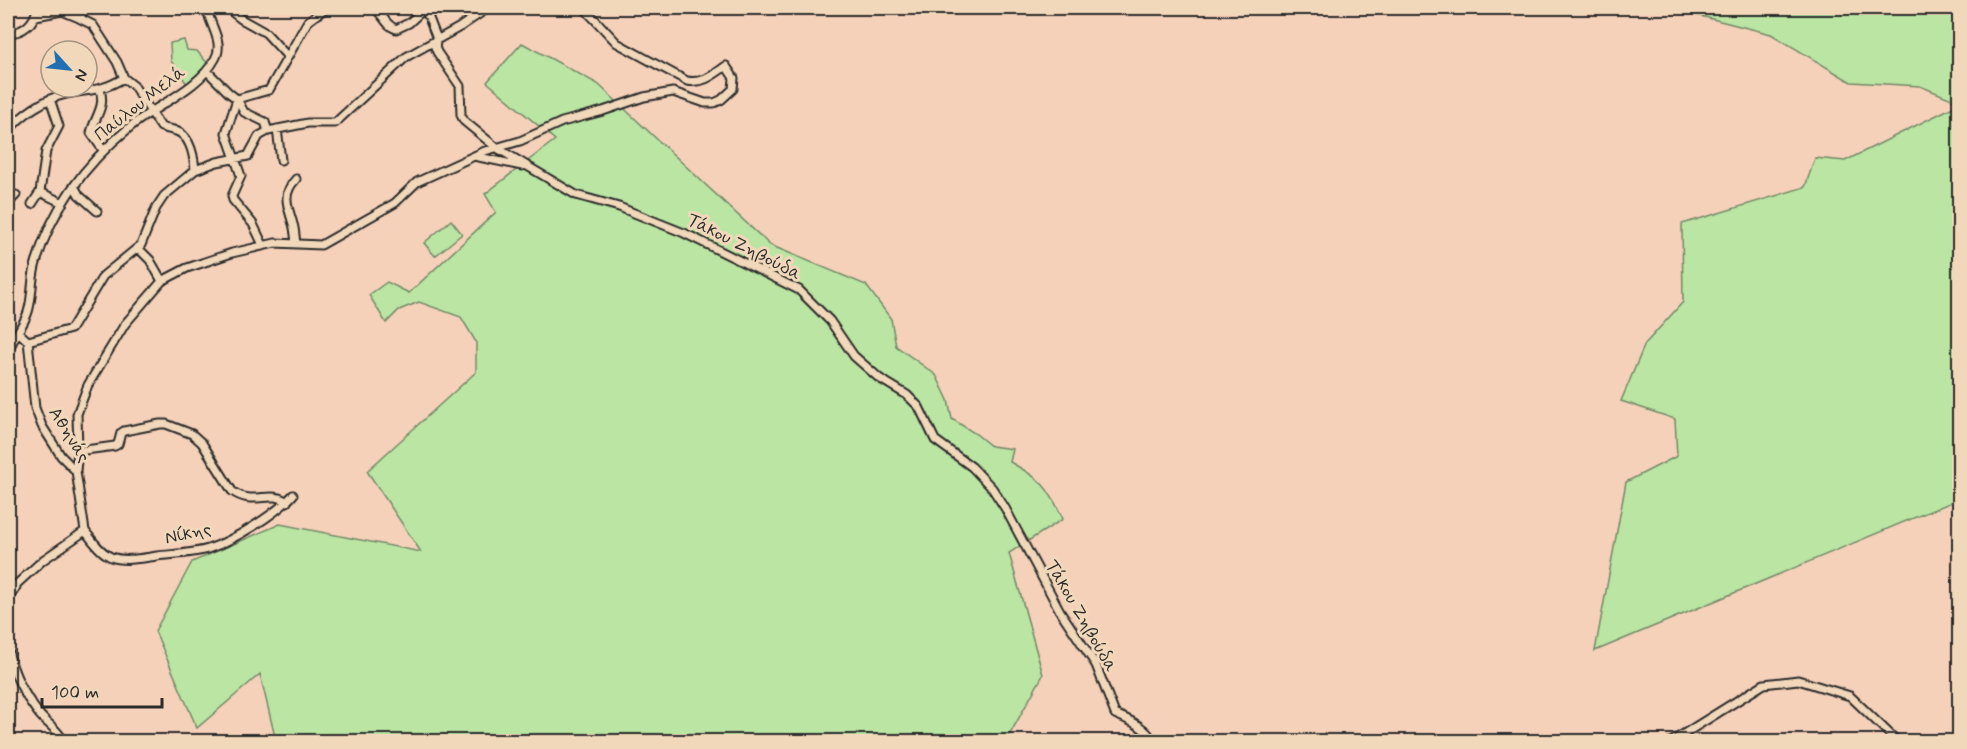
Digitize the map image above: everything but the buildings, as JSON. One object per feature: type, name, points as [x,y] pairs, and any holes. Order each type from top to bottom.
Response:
[{"type":"street","points":[[8,33],[21,30],[32,23],[37,8]]},
{"type":"street","points":[[79,18],[86,8]]},
{"type":"street","name":"Παύλου Μελά","points":[[8,353],[30,305],[32,280],[51,224],[74,186],[103,150],[150,112],[189,87],[207,70],[217,56],[220,45],[207,8]]},
{"type":"street","points":[[227,8],[266,33],[288,57]]},
{"type":"street","points":[[237,99],[268,90],[308,21],[326,8]]},
{"type":"street","points":[[374,8],[379,11],[390,27],[396,29],[409,23],[425,8]]},
{"type":"street","name":"Τάκου Ζηβούδα","points":[[425,8],[437,39],[435,47],[437,52],[460,86],[461,115],[464,121],[497,148],[576,195],[619,207],[684,232],[799,290],[830,321],[854,356],[879,378],[907,395],[919,408],[935,440],[972,467],[992,488],[1060,610],[1096,665],[1115,714],[1146,731],[1153,741]]},
{"type":"street","points":[[18,332],[28,341],[69,331],[75,325],[103,276],[138,248],[160,201],[195,170],[250,154],[255,141],[268,131],[304,124],[335,123],[400,62],[488,8]]},
{"type":"street","points":[[76,471],[77,414],[88,385],[124,324],[162,281],[187,268],[232,253],[275,243],[321,245],[395,203],[417,182],[474,156],[520,141],[562,122],[644,97],[673,92],[705,103],[721,100],[731,93],[735,84],[734,78],[726,66],[706,80],[687,81],[617,43],[584,8]]},
{"type":"street","points":[[36,16],[62,11],[90,22],[117,62],[124,78],[134,86],[161,127],[183,135],[191,147],[195,170]]},
{"type":"street","points":[[207,70],[237,99],[244,112],[265,122],[268,131]]},
{"type":"street","points":[[103,150],[92,133],[102,105],[100,90],[124,78]]},
{"type":"street","points":[[8,132],[17,122],[50,99],[59,126],[46,151],[40,192],[32,204]]},
{"type":"street","points":[[237,99],[226,133],[241,176],[232,196],[253,224],[263,246]]},
{"type":"street","points":[[277,129],[281,160]]},
{"type":"street","points":[[474,156],[528,167]]},
{"type":"street","points":[[296,179],[289,189],[286,203],[294,227],[296,244]]},
{"type":"street","points":[[74,186],[79,195],[97,211]]},
{"type":"street","points":[[40,192],[63,203]]},
{"type":"street","points":[[8,203],[16,195]]},
{"type":"street","points":[[138,248],[150,260],[162,281]]},
{"type":"street","name":"Αθηνάς","points":[[28,341],[35,408],[42,426],[61,456],[76,471],[85,531]]},
{"type":"street","points":[[78,451],[115,446],[118,444],[120,433],[124,431],[166,424],[198,438],[232,490],[238,495],[251,499],[281,497],[287,502]]},
{"type":"street","name":"Νίκης","points":[[85,531],[104,553],[112,557],[128,559],[192,553],[209,549],[234,536],[268,516],[293,495]]},
{"type":"street","points":[[8,592],[43,560],[85,531]]},
{"type":"street","points":[[8,607],[9,598],[20,579]]},
{"type":"street","points":[[8,650],[11,667],[23,688],[39,714],[60,733],[64,741]]},
{"type":"street","points":[[1671,741],[1764,684],[1798,680],[1851,696],[1899,741]]},
{"type":"green space","points":[[1669,8],[1959,8],[1959,102],[1920,86],[1851,82],[1771,34]]},
{"type":"green space","points":[[184,40],[187,50],[197,51],[208,64],[187,84],[171,61],[170,43]]},
{"type":"green space","points":[[522,43],[598,84],[770,245],[866,285],[891,319],[896,346],[936,375],[948,400],[952,419],[991,446],[1013,449],[1010,462],[1029,473],[1048,491],[1063,519],[1009,553],[1043,675],[1006,741],[276,741],[260,674],[197,728],[155,631],[192,562],[280,524],[421,552],[367,471],[476,372],[476,342],[461,317],[419,302],[399,310],[386,323],[369,295],[387,282],[409,293],[496,212],[485,194],[555,140],[487,82]]},
{"type":"green space","points":[[1959,104],[1959,499],[1595,651],[1626,482],[1677,456],[1675,419],[1621,401],[1645,344],[1683,302],[1682,224],[1805,187],[1815,158],[1845,161]]},
{"type":"green space","points":[[451,220],[462,234],[435,256],[424,243]]}]
